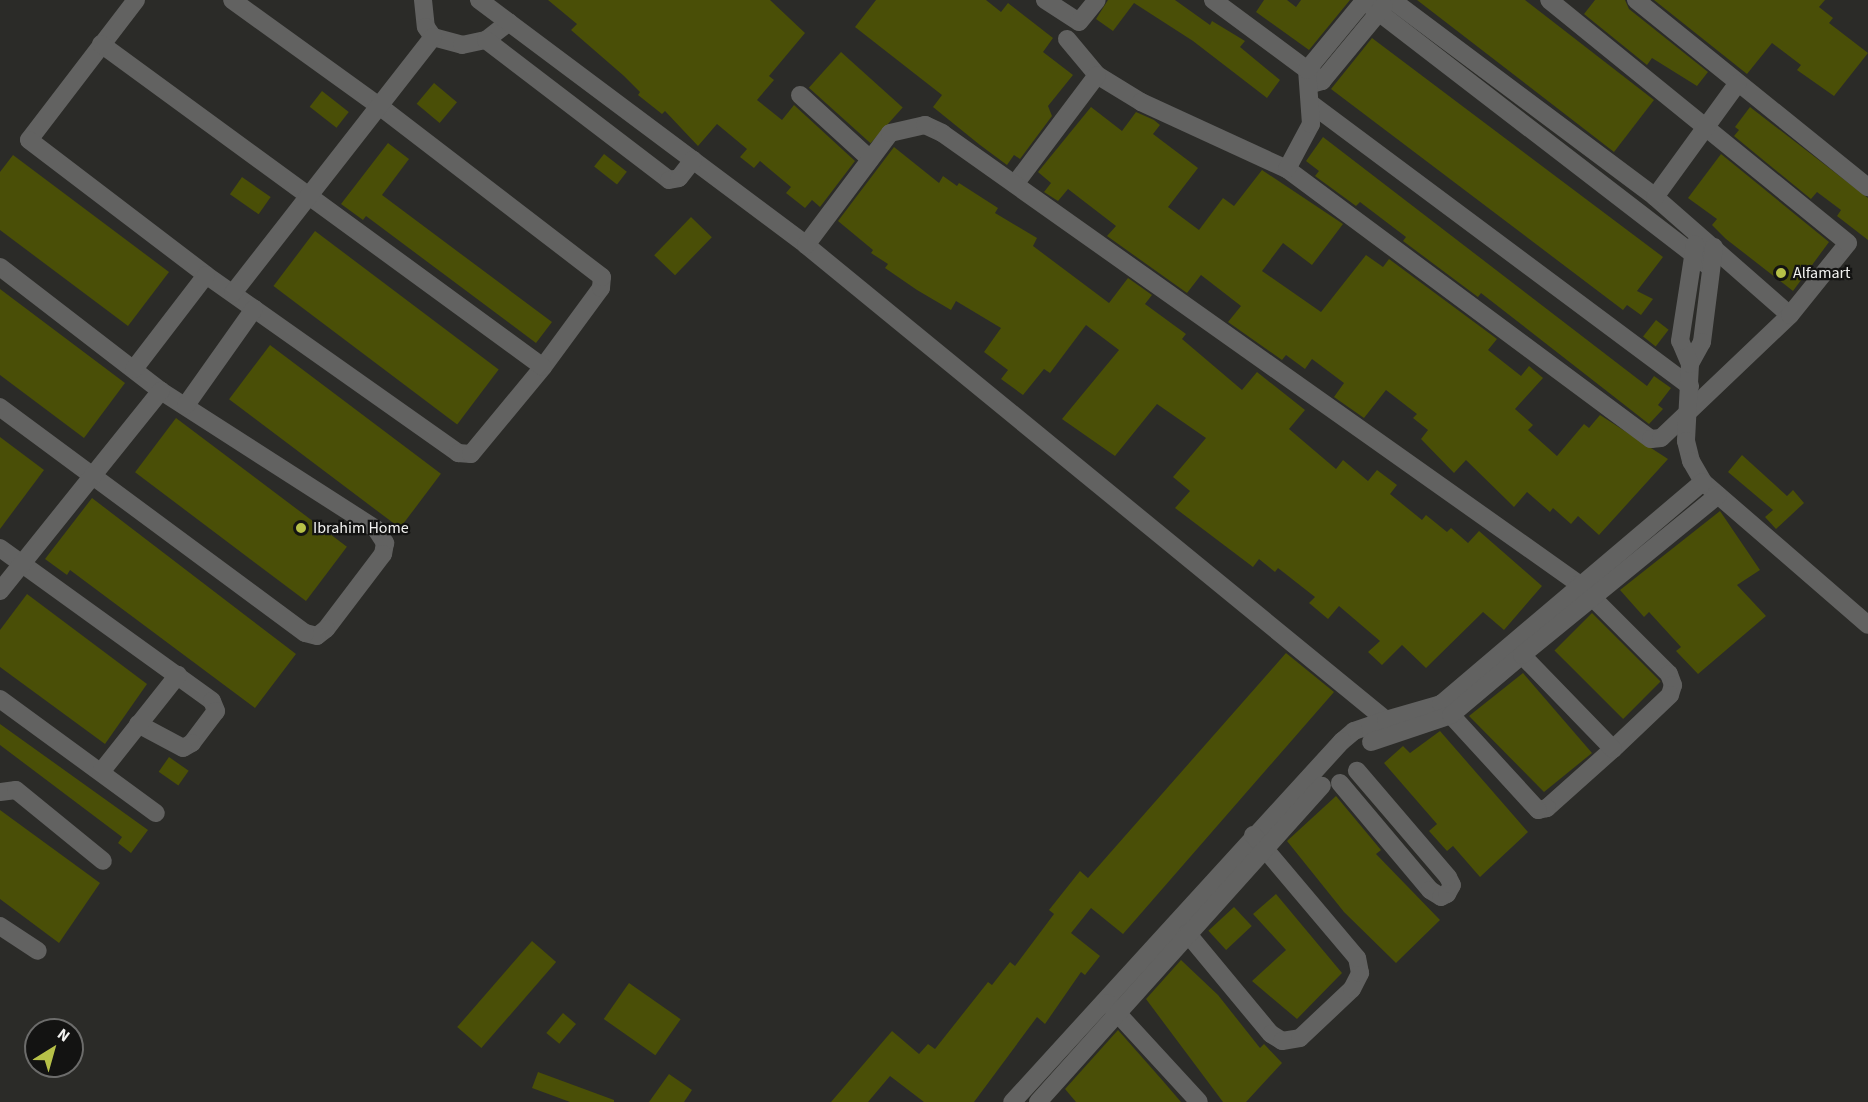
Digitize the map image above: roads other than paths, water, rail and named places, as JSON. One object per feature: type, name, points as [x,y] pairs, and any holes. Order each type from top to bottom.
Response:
[{"type":"street","points":[[136,0],[29,140],[207,275],[458,453],[471,454],[543,367],[601,288],[602,278],[380,106],[232,0]]},
{"type":"street","points":[[423,0],[426,27],[433,37],[462,45],[486,40],[509,22]]},
{"type":"street","points":[[479,0],[806,245],[1375,729]]},
{"type":"street","points":[[1046,0],[1079,22],[1097,0]]},
{"type":"street","points":[[1213,0],[1311,85],[1690,386]]},
{"type":"street","points":[[1311,85],[1390,0],[1655,197],[1790,315]]},
{"type":"street","points":[[1067,39],[1097,75],[1141,102],[1287,169],[1651,439],[1661,438],[1790,315],[1848,243],[1549,0]]},
{"type":"street","points":[[1636,0],[1737,84],[1868,187]]},
{"type":"street","points":[[1287,169],[1311,124],[1311,85],[1364,1],[1377,15],[1617,192],[1711,268]]},
{"type":"street","points":[[233,293],[433,37]]},
{"type":"street","points":[[486,40],[669,180],[679,178],[693,160]]},
{"type":"street","points":[[101,44],[307,198],[543,367]]},
{"type":"street","points":[[1015,184],[1097,75]]},
{"type":"street","points":[[1655,197],[1737,84]]},
{"type":"street","points":[[800,95],[870,159]]},
{"type":"street","points":[[806,245],[890,133],[924,125],[1015,184],[1584,590],[1669,674],[1673,685],[1670,695],[1613,749],[1547,808],[1538,810],[1446,709]]},
{"type":"street","points":[[1617,192],[1628,177]]},
{"type":"street","points":[[1697,232],[1680,346],[1690,364],[1686,441],[1690,461],[1702,482],[1868,626]]},
{"type":"street","points":[[1690,364],[1701,347],[1714,247]]},
{"type":"street","points":[[0,267],[160,391],[186,405],[376,529],[385,543],[383,554],[327,629],[317,636],[305,633],[0,407]]},
{"type":"street","points":[[134,369],[207,275]]},
{"type":"street","points":[[186,405],[255,309]]},
{"type":"street","points":[[1683,317],[1705,320]]},
{"type":"street","points":[[0,591],[94,477],[160,391]]},
{"type":"street","points":[[1375,729],[1446,709],[1584,590],[1702,482]]},
{"type":"street","points":[[1039,1102],[1110,1006],[1258,842],[1323,783],[1354,730],[1375,729],[1446,709],[1522,655],[1584,590],[1718,495]]},
{"type":"street","points":[[0,548],[178,675],[212,701],[216,711],[192,743],[183,748],[138,724]]},
{"type":"street","points":[[1522,655],[1613,749]]},
{"type":"street","points":[[101,772],[178,675]]},
{"type":"street","points":[[0,699],[156,813]]},
{"type":"street","points":[[1323,783],[1357,771],[1375,729]]},
{"type":"street","points":[[1323,783],[1430,890],[1441,897],[1447,894],[1452,885],[1448,877],[1357,771]]},
{"type":"street","points":[[0,792],[16,790],[103,861]]},
{"type":"street","points":[[1187,933],[1271,1034],[1282,1041],[1300,1038],[1352,989],[1360,973],[1357,958],[1258,842]]},
{"type":"street","points":[[1012,1102],[1187,933],[1258,842]]},
{"type":"street","points":[[0,926],[38,951]]},
{"type":"street","points":[[1110,1006],[1199,1102]]},
{"type":"place","name":"Alfamart","points":[[1781,273]]},
{"type":"place","name":"Ibrahim Home","points":[[301,528]]}]
